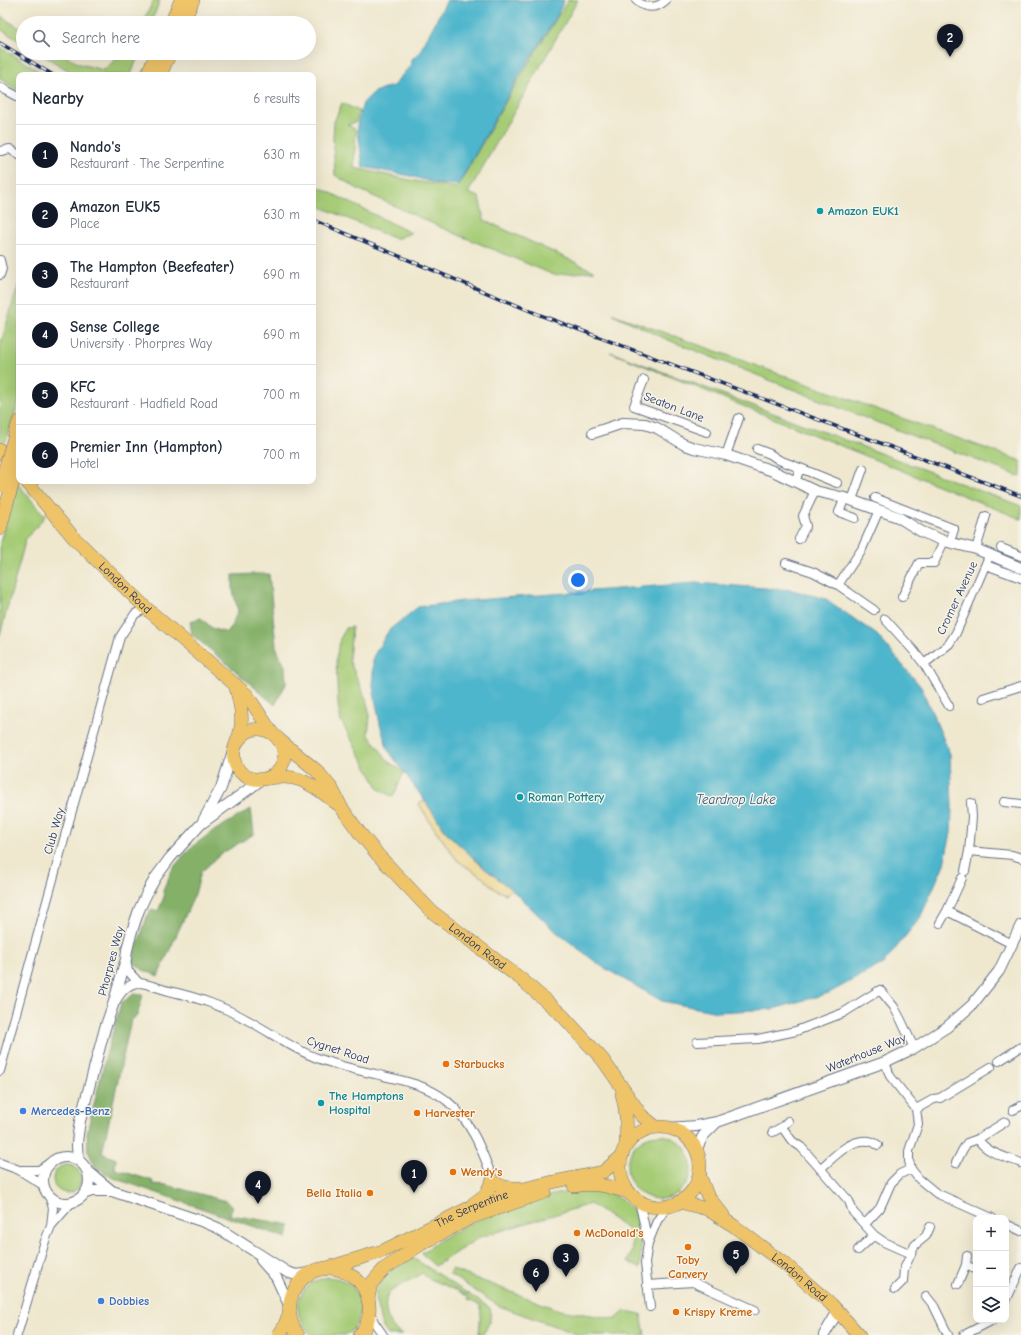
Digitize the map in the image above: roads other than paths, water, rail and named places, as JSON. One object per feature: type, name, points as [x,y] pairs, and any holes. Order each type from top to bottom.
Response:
[{"type":"main road","points":[[168,16],[174,0]]},
{"type":"main road","points":[[177,16],[190,2]]},
{"type":"main road","points":[[185,16],[190,2]]},
{"type":"main road","points":[[152,72],[155,60]]},
{"type":"main road","points":[[153,72],[164,60]]},
{"type":"main road","points":[[0,486],[16,433]]},
{"type":"main road","points":[[0,450],[16,469]]},
{"type":"main road","points":[[0,529],[16,472]]},
{"type":"main road","name":"London Road","points":[[29,484],[74,538],[146,608],[247,695],[275,736],[317,771],[332,789],[341,807],[378,855],[431,911],[521,979],[562,1015],[603,1060],[641,1115],[662,1127]]},
{"type":"main road","points":[[235,684],[241,704],[242,718],[240,732],[235,747],[234,759],[236,766],[246,777],[253,780],[265,779],[276,774],[284,761],[282,745],[275,736],[260,730],[248,732],[241,737],[235,747]]},
{"type":"main road","name":"London Road","points":[[265,779],[287,776],[304,781],[341,807]]},
{"type":"main road","name":"London Road","points":[[618,1082],[626,1108],[626,1145]]},
{"type":"main road","points":[[662,1127],[680,1132],[689,1140],[696,1150],[700,1162],[696,1185],[689,1195],[680,1202],[667,1207],[657,1207],[639,1201],[628,1192],[622,1182],[620,1158],[626,1145],[634,1136],[644,1130],[662,1127]]},
{"type":"main road","name":"The Serpentine","points":[[310,1273],[384,1251],[467,1209],[524,1189],[603,1172],[620,1158]]},
{"type":"main road","name":"London Road","points":[[699,1174],[708,1195],[734,1226]]},
{"type":"main road","points":[[467,1209],[485,1195],[493,1180],[499,1186],[524,1189]]},
{"type":"main road","name":"The Serpentine","points":[[360,1335],[367,1322],[371,1284],[384,1269],[421,1244],[472,1217],[540,1193],[588,1184],[600,1184],[628,1192]]},
{"type":"main road","name":"London Road","points":[[680,1202],[707,1209],[734,1226],[787,1266],[838,1311],[860,1335]]},
{"type":"main road","points":[[324,1269],[336,1269],[347,1272],[356,1279],[364,1288],[369,1305]]},
{"type":"main road","points":[[279,1335],[284,1327],[294,1290],[298,1283],[310,1273]]},
{"type":"main road","points":[[289,1309],[292,1325],[298,1335]]},
{"type":"street","points":[[636,0],[644,6],[649,7],[659,6],[666,0]]},
{"type":"street","points":[[0,87],[16,95]]},
{"type":"street","points":[[0,151],[10,149],[16,153]]},
{"type":"street","points":[[0,260],[2,269],[0,275]]},
{"type":"street","name":"Seaton Lane","points":[[644,380],[634,406],[707,432]]},
{"type":"street","points":[[657,428],[663,416]]},
{"type":"street","points":[[726,455],[739,418]]},
{"type":"street","points":[[593,433],[623,423],[645,424],[657,428],[683,444],[726,455],[773,471],[815,491],[849,499],[898,517],[922,532],[947,542],[990,554],[1021,568]]},
{"type":"street","points":[[757,449],[770,454],[779,460],[838,483]]},
{"type":"street","points":[[796,482],[800,468]]},
{"type":"street","points":[[855,518],[839,512],[849,499],[863,469]]},
{"type":"street","points":[[799,539],[806,526],[803,516],[815,491]]},
{"type":"street","points":[[875,498],[954,529],[934,564],[919,563],[902,597]]},
{"type":"street","points":[[838,585],[862,549],[879,510]]},
{"type":"street","points":[[913,527],[919,515]]},
{"type":"street","points":[[976,549],[986,516]]},
{"type":"street","points":[[1001,548],[1021,556]]},
{"type":"street","name":"Cromer Avenue","points":[[924,664],[949,644],[956,633],[990,554]]},
{"type":"street","points":[[786,563],[813,572],[838,585],[874,610]]},
{"type":"street","points":[[986,564],[1021,578]]},
{"type":"street","name":"Club Way","points":[[0,1071],[120,637],[135,614],[146,608]]},
{"type":"street","points":[[885,619],[924,664],[949,706]]},
{"type":"street","points":[[983,698],[1021,686]]},
{"type":"street","name":"Phorpres Way","points":[[201,824],[221,788],[235,747]]},
{"type":"street","name":"Phorpres Way","points":[[79,1160],[76,1152],[76,1144],[80,1121],[139,910],[156,877],[170,858],[201,824],[265,779]]},
{"type":"street","points":[[1004,802],[1021,804]]},
{"type":"street","points":[[940,923],[964,875],[969,851],[972,817],[970,803]]},
{"type":"street","points":[[969,851],[1012,855],[1021,858]]},
{"type":"street","points":[[946,911],[1012,944]]},
{"type":"street","name":"Waterhouse Way","points":[[662,1127],[696,1126],[717,1122],[885,1062],[914,1048],[947,1027],[972,1005],[999,970],[1021,926]]},
{"type":"street","points":[[113,1005],[120,993],[139,983],[128,971],[126,954]]},
{"type":"street","points":[[105,1028],[107,1013],[115,983],[121,963],[126,954]]},
{"type":"street","name":"Cygnet Road","points":[[139,983],[198,998],[227,1009],[286,1044],[316,1058],[357,1070],[408,1082],[432,1091],[459,1112],[471,1128],[486,1159],[493,1180]]},
{"type":"street","points":[[701,1044],[758,1039],[796,1031],[843,1013],[880,990],[894,1007],[914,1048]]},
{"type":"street","points":[[999,1061],[1021,1047]]},
{"type":"street","points":[[885,1062],[890,1076],[916,1109],[918,1124],[909,1151],[911,1169],[919,1179],[936,1193],[985,1215]]},
{"type":"street","points":[[916,1109],[934,1099],[959,1090],[991,1067]]},
{"type":"street","points":[[1013,1110],[1021,1106]]},
{"type":"street","points":[[773,1132],[782,1127],[788,1120]]},
{"type":"street","name":"Phorpres Way","points":[[60,1157],[68,1147],[80,1121]]},
{"type":"street","name":"Waterhouse Way","points":[[696,1150],[703,1136],[717,1122]]},
{"type":"street","points":[[956,1163],[967,1143],[978,1139],[1005,1122]]},
{"type":"street","points":[[782,1127],[792,1141],[801,1147],[849,1201],[853,1212],[874,1235],[884,1242],[911,1254]]},
{"type":"street","points":[[978,1139],[988,1150],[1021,1163]]},
{"type":"street","points":[[820,1169],[840,1149],[853,1143],[869,1141],[878,1145]]},
{"type":"street","points":[[19,1170],[39,1170],[60,1157],[73,1157],[79,1160],[89,1172],[112,1191]]},
{"type":"street","points":[[0,1164],[19,1170],[43,1185]]},
{"type":"street","points":[[48,1164],[44,1171],[43,1185],[53,1208],[52,1226]]},
{"type":"street","points":[[864,1224],[880,1208],[892,1183],[900,1174],[911,1169]]},
{"type":"street","points":[[86,1193],[90,1179],[89,1172]]},
{"type":"street","points":[[49,1196],[63,1203],[71,1203],[77,1201],[86,1193],[92,1191],[112,1191],[218,1228],[287,1272],[296,1275],[310,1273]]},
{"type":"street","points":[[639,1201],[648,1243]]},
{"type":"street","points":[[17,1335],[45,1241],[52,1226],[71,1203]]},
{"type":"street","points":[[650,1307],[645,1263],[648,1243],[657,1221],[667,1207]]},
{"type":"street","points":[[1009,1225],[1021,1231]]},
{"type":"street","points":[[895,1289],[903,1281],[904,1269],[915,1245],[926,1236],[930,1227]]},
{"type":"street","points":[[858,1250],[874,1235]]},
{"type":"street","points":[[241,1243],[264,1262],[276,1277],[289,1309]]},
{"type":"street","points":[[958,1284],[966,1266],[967,1256]]},
{"type":"street","points":[[966,1266],[973,1269]]},
{"type":"street","points":[[1009,1287],[1021,1268]]},
{"type":"street","points":[[647,1285],[693,1282],[755,1310]]},
{"type":"street","points":[[926,1296],[934,1306],[948,1335]]},
{"type":"street","points":[[369,1305],[374,1322],[383,1335]]},
{"type":"street","points":[[824,1335],[838,1311]]},
{"type":"street","points":[[964,1335],[987,1323]]},
{"type":"water","points":[[447,0],[564,0],[557,16],[519,76],[458,185],[438,184],[411,176],[363,167],[357,125],[363,103],[374,92],[393,86],[410,66],[413,58],[418,55]]},
{"type":"water","name":"Teardrop Lake","points":[[695,583],[792,590],[826,599],[877,635],[921,687],[950,754],[952,807],[951,833],[944,864],[920,918],[884,963],[829,993],[773,1009],[717,1012],[662,1001],[601,966],[554,930],[511,889],[482,866],[446,832],[388,750],[380,724],[373,687],[373,657],[389,630],[418,607],[463,601]]},
{"type":"railway","points":[[0,43],[16,53]]},
{"type":"railway","points":[[28,60],[48,72]]},
{"type":"railway","points":[[316,221],[540,315],[1021,496]]},
{"type":"place","name":"Amazon EUK5","points":[[950,57]]},
{"type":"place","name":"Amazon EUK1","points":[[820,211]]},
{"type":"place","name":"Roman Pottery","points":[[520,797]]},
{"type":"place","name":"Starbucks","points":[[446,1064]]},
{"type":"place","name":"The Hamptons Hospital","points":[[321,1103]]},
{"type":"place","name":"Mercedes-Benz","points":[[23,1111]]},
{"type":"place","name":"Harvester","points":[[417,1113]]},
{"type":"place","name":"Wendy's","points":[[453,1172]]},
{"type":"place","name":"Bella Italia","points":[[370,1193]]},
{"type":"place","name":"Nando's","points":[[414,1193]]},
{"type":"place","name":"Sense College","points":[[258,1204]]},
{"type":"place","name":"McDonald's","points":[[577,1233]]},
{"type":"place","name":"Toby Carvery","points":[[688,1247]]},
{"type":"place","name":"KFC","points":[[736,1274]]},
{"type":"place","name":"The Hampton (Beefeater)","points":[[566,1277]]},
{"type":"place","name":"Premier Inn (Hampton)","points":[[536,1292]]},
{"type":"place","name":"Dobbies","points":[[101,1301]]},
{"type":"place","name":"Krispy Kreme","points":[[676,1312]]}]
